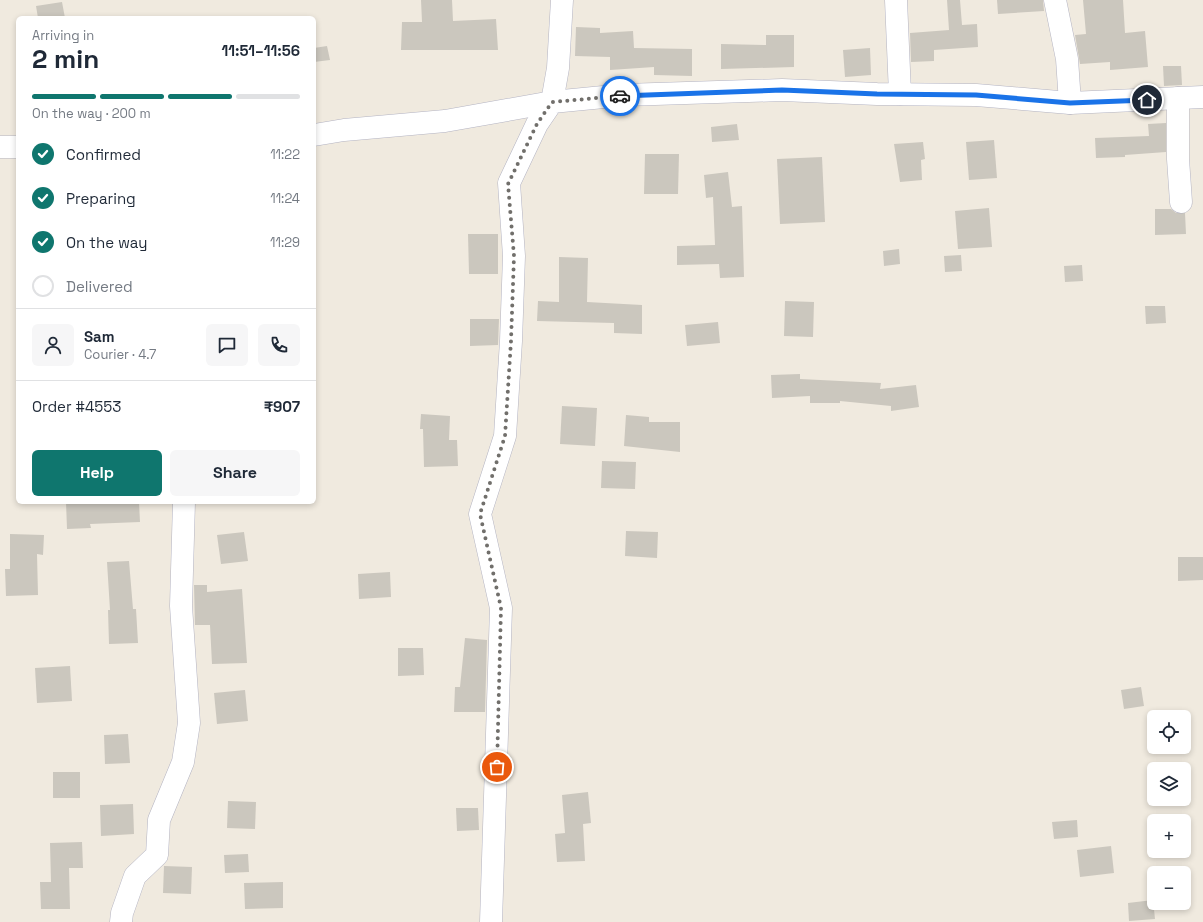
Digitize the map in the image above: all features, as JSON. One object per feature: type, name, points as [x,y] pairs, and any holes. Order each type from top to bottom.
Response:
[{"type":"street","points":[[491,922],[501,608],[480,514],[505,436],[511,341],[514,256],[508,184],[537,124],[552,102],[558,68],[562,0]]},
{"type":"street","points":[[896,0],[900,94]]},
{"type":"street","points":[[1056,0],[1067,59],[1070,103]]},
{"type":"street","points":[[316,135],[344,130],[445,121],[552,102],[624,95],[782,90],[976,95],[1070,103],[1203,97]]},
{"type":"street","points":[[1178,98],[1178,159],[1181,202]]},
{"type":"street","points":[[0,147],[16,147]]},
{"type":"street","points":[[121,922],[122,913],[135,876],[157,855],[159,820],[183,762],[189,723],[181,606],[184,504]]},
{"type":"building","points":[[421,0],[452,0],[453,21],[496,19],[498,50],[401,50],[402,22],[422,22]]},
{"type":"building","points":[[947,0],[960,0],[962,25],[977,24],[978,47],[934,50],[934,61],[911,62],[910,33],[949,30]]},
{"type":"building","points":[[997,0],[1043,0],[1044,11],[998,14]]},
{"type":"building","points":[[1083,0],[1123,0],[1125,33],[1145,31],[1148,67],[1110,70],[1110,62],[1080,64],[1075,35],[1086,34]]},
{"type":"building","points":[[62,2],[65,16],[38,16],[36,6]]},
{"type":"building","points":[[576,27],[600,28],[600,33],[633,31],[634,48],[692,49],[692,76],[654,75],[654,67],[610,70],[610,57],[575,56]]},
{"type":"building","points":[[766,35],[794,35],[794,67],[721,69],[721,44],[766,45]]},
{"type":"building","points":[[327,46],[330,60],[316,62],[316,48]]},
{"type":"building","points":[[870,48],[871,75],[845,77],[843,50]]},
{"type":"building","points":[[1163,66],[1181,66],[1182,85],[1164,86]]},
{"type":"building","points":[[1166,123],[1166,152],[1125,155],[1125,157],[1096,158],[1095,138],[1149,136],[1148,124]]},
{"type":"building","points":[[737,124],[739,140],[712,142],[711,127]]},
{"type":"building","points":[[994,140],[997,178],[969,180],[966,142]]},
{"type":"building","points":[[923,142],[925,159],[921,160],[922,180],[900,182],[894,144]]},
{"type":"building","points":[[645,154],[679,154],[678,194],[644,194]]},
{"type":"building","points":[[822,157],[825,222],[780,224],[777,159]]},
{"type":"building","points":[[728,172],[732,207],[742,206],[744,277],[720,278],[719,264],[677,265],[677,246],[715,245],[713,197],[706,198],[704,175]]},
{"type":"building","points":[[989,208],[992,247],[958,249],[955,211]]},
{"type":"building","points":[[1155,209],[1171,209],[1176,213],[1185,213],[1186,234],[1155,235]]},
{"type":"building","points":[[468,234],[498,234],[498,274],[469,274]]},
{"type":"building","points":[[899,249],[900,264],[884,266],[883,251]]},
{"type":"building","points":[[961,255],[962,271],[945,272],[944,256]]},
{"type":"building","points":[[559,257],[588,258],[587,302],[642,305],[642,334],[614,333],[614,323],[537,321],[538,301],[559,302]]},
{"type":"building","points":[[1082,265],[1083,281],[1065,282],[1064,266]]},
{"type":"building","points":[[785,301],[814,302],[813,337],[784,336]]},
{"type":"building","points":[[1145,306],[1165,306],[1166,323],[1146,324]]},
{"type":"building","points":[[470,319],[499,319],[498,345],[470,346]]},
{"type":"building","points":[[718,322],[720,343],[687,346],[685,325]]},
{"type":"building","points":[[800,374],[800,379],[881,383],[880,389],[916,385],[919,407],[891,411],[891,406],[840,401],[840,403],[810,403],[810,396],[772,398],[771,375]]},
{"type":"building","points":[[562,406],[597,408],[595,446],[560,444]]},
{"type":"building","points":[[421,414],[450,416],[449,440],[457,440],[458,466],[424,467],[423,429],[420,429]]},
{"type":"building","points":[[626,415],[649,417],[649,422],[680,422],[680,452],[624,446]]},
{"type":"building","points":[[602,461],[636,462],[635,489],[601,488]]},
{"type":"building","points":[[66,504],[139,504],[140,522],[90,524],[91,528],[67,529]]},
{"type":"building","points":[[626,531],[658,532],[657,558],[625,556]]},
{"type":"building","points":[[244,532],[248,561],[221,564],[217,535]]},
{"type":"building","points":[[10,534],[44,535],[43,555],[37,554],[38,595],[6,596],[5,569],[10,569]]},
{"type":"building","points":[[1178,557],[1203,557],[1203,580],[1178,581]]},
{"type":"building","points":[[129,561],[133,609],[136,609],[138,643],[109,644],[108,610],[110,610],[107,562]]},
{"type":"building","points":[[390,572],[391,597],[359,599],[358,574]]},
{"type":"building","points":[[194,585],[207,585],[207,592],[242,589],[247,663],[212,664],[210,625],[195,625]]},
{"type":"building","points":[[465,638],[487,640],[485,712],[454,712],[455,687],[460,687]]},
{"type":"building","points":[[398,648],[423,648],[424,675],[398,676]]},
{"type":"building","points":[[70,666],[72,701],[37,703],[35,668]]},
{"type":"building","points":[[1141,687],[1144,706],[1124,709],[1121,690]]},
{"type":"building","points":[[245,690],[248,721],[217,724],[214,693]]},
{"type":"building","points":[[128,734],[130,763],[105,764],[104,735]]},
{"type":"building","points":[[53,772],[80,772],[80,798],[53,798]]},
{"type":"building","points":[[588,792],[591,823],[583,824],[585,861],[557,862],[555,834],[565,833],[562,795]]},
{"type":"building","points":[[228,801],[256,802],[255,829],[227,828]]},
{"type":"building","points":[[133,804],[134,834],[101,836],[100,805]]},
{"type":"building","points":[[456,808],[478,808],[479,830],[457,831]]},
{"type":"building","points":[[1077,820],[1078,837],[1054,839],[1052,822]]},
{"type":"building","points":[[82,842],[83,868],[69,868],[70,909],[41,909],[40,882],[51,882],[50,843]]},
{"type":"building","points":[[1111,846],[1114,873],[1080,877],[1077,850]]},
{"type":"building","points":[[248,854],[249,872],[225,873],[224,855]]},
{"type":"building","points":[[164,866],[192,867],[191,894],[163,893]]},
{"type":"building","points":[[283,882],[283,908],[245,909],[244,883]]},
{"type":"building","points":[[1147,901],[1147,910],[1154,910],[1155,919],[1129,921],[1128,903]]},
{"type":"way so far","points":[[497,767],[501,608],[488,544],[480,514],[505,436],[511,341],[514,256],[508,184],[537,124],[552,102],[620,96]]},
{"type":"route","points":[[620,96],[782,90],[877,94],[976,95],[1070,103],[1147,100]]}]
